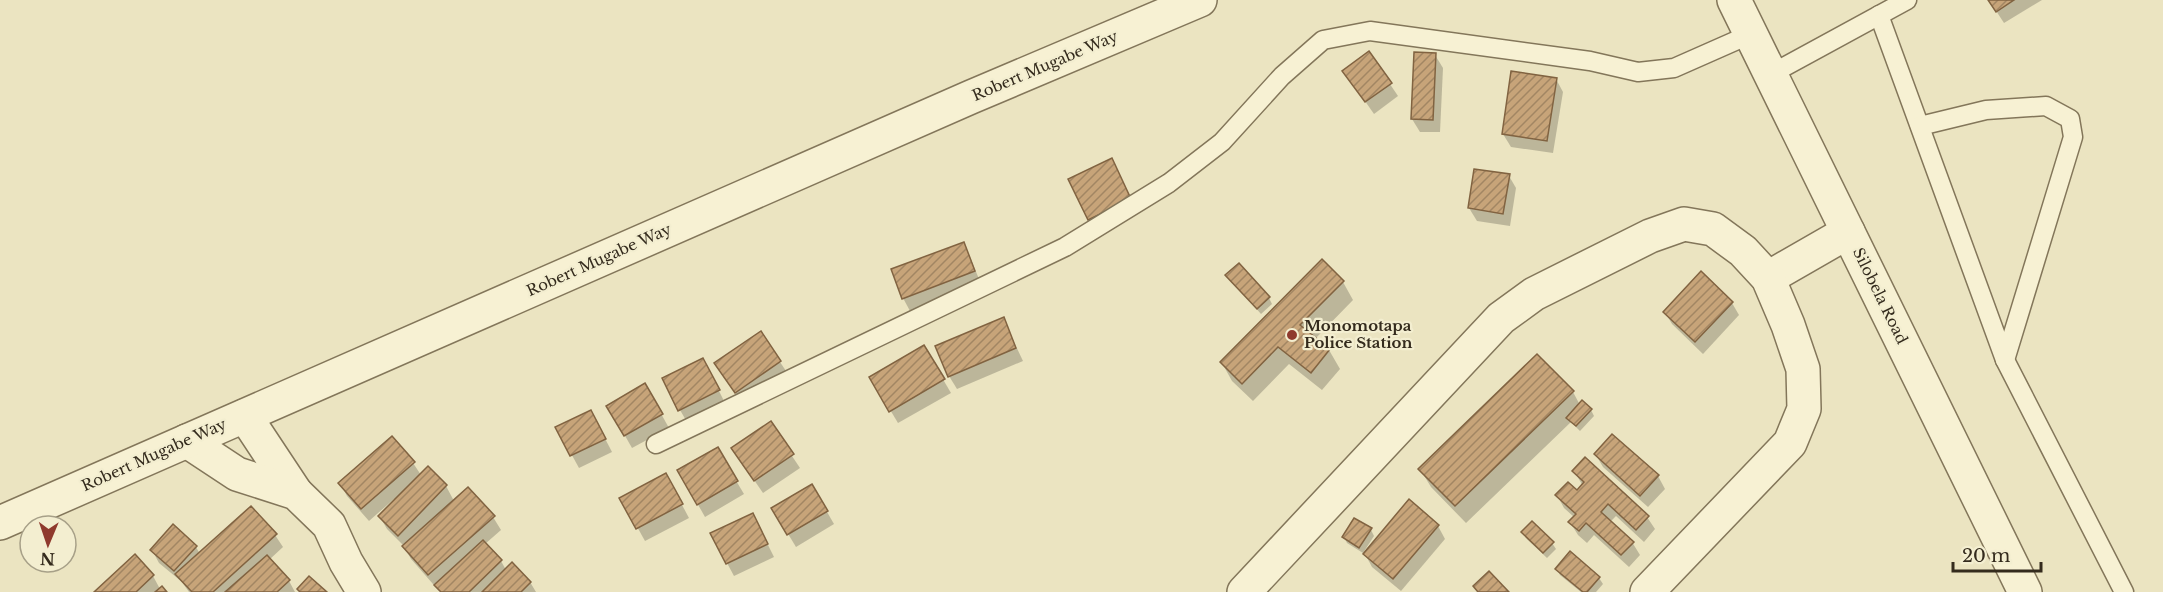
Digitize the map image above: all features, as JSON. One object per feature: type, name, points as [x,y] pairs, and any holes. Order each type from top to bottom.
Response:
[{"type":"street","name":"Robert Mugabe Way","points":[[0,523],[950,106],[1200,0]]},
{"type":"street","name":"Silobela Road","points":[[1734,0],[2025,592]]},
{"type":"street","points":[[1244,592],[1500,318],[1534,294],[1650,236],[1684,224],[1713,229],[1743,251],[1768,278],[1803,369],[1804,409],[1790,442],[1647,592]]},
{"type":"street","points":[[1768,278],[1848,232]]},
{"type":"street","points":[[245,416],[296,493],[330,525],[346,562],[364,592]]},
{"type":"street","points":[[187,441],[237,474],[296,493]]},
{"type":"lane","points":[[1771,74],[1907,0]]},
{"type":"lane","points":[[1879,15],[2005,360],[2124,592]]},
{"type":"lane","points":[[656,444],[1084,235],[1169,183],[1222,142],[1282,75],[1323,40],[1370,31],[1590,61],[1638,72],[1674,68],[1751,34]]},
{"type":"lane","points":[[1920,126],[1986,110],[2046,106],[2070,119],[2073,136],[2005,360]]},
{"type":"building","points":[[1988,0],[2014,0],[1996,12]]},
{"type":"building","points":[[1369,51],[1392,83],[1365,102],[1342,71]]},
{"type":"building","points":[[1414,52],[1436,53],[1433,120],[1411,119]]},
{"type":"building","points":[[1511,71],[1557,78],[1547,141],[1502,134]]},
{"type":"building","points":[[1112,158],[1131,199],[1088,220],[1068,179]]},
{"type":"building","points":[[1474,169],[1510,174],[1503,214],[1468,208]]},
{"type":"building","points":[[964,242],[975,271],[902,299],[891,269]]},
{"type":"building","points":[[1322,259],[1344,281],[1300,325],[1330,349],[1311,373],[1278,347],[1242,384],[1220,362]]},
{"type":"building","points":[[1239,263],[1270,297],[1257,309],[1225,275]]},
{"type":"building","points":[[1701,271],[1733,302],[1695,342],[1663,312]]},
{"type":"building","points":[[1004,317],[1016,348],[948,377],[935,346]]},
{"type":"building","points":[[761,331],[781,361],[735,393],[714,363]]},
{"type":"building","points":[[924,345],[945,379],[889,412],[869,377]]},
{"type":"building","points":[[1537,354],[1574,391],[1455,506],[1418,469]]},
{"type":"building","points":[[703,358],[720,390],[678,411],[662,378]]},
{"type":"building","points":[[645,383],[663,414],[624,436],[606,406]]},
{"type":"building","points":[[1582,400],[1592,409],[1576,426],[1566,418]]},
{"type":"building","points":[[591,410],[606,439],[570,456],[555,427]]},
{"type":"building","points":[[771,421],[794,454],[754,481],[731,448]]},
{"type":"building","points":[[1612,434],[1659,475],[1640,496],[1594,454]]},
{"type":"building","points":[[392,436],[415,462],[361,509],[338,483]]},
{"type":"building","points":[[718,447],[738,481],[697,505],[677,470]]},
{"type":"building","points":[[1585,457],[1649,516],[1636,530],[1608,504],[1601,512],[1634,542],[1621,555],[1586,523],[1579,531],[1568,522],[1576,514],[1555,495],[1568,482],[1577,490],[1584,482],[1572,471]]},
{"type":"building","points":[[428,466],[447,485],[398,536],[378,516]]},
{"type":"building","points":[[666,473],[683,504],[636,529],[619,498]]},
{"type":"building","points":[[812,484],[828,511],[787,535],[771,508]]},
{"type":"building","points":[[468,487],[495,516],[428,575],[402,546]]},
{"type":"building","points":[[1409,499],[1439,525],[1393,579],[1363,554]]},
{"type":"building","points":[[251,506],[277,534],[213,592],[192,592],[175,574]]},
{"type":"building","points":[[753,513],[768,544],[726,564],[710,533]]},
{"type":"building","points":[[1354,518],[1372,528],[1359,548],[1342,537]]},
{"type":"building","points":[[1532,521],[1554,542],[1543,553],[1521,532]]},
{"type":"building","points":[[173,524],[197,546],[174,571],[150,550]]},
{"type":"building","points":[[483,540],[502,560],[469,592],[441,592],[434,585]]},
{"type":"building","points":[[1570,551],[1600,577],[1587,592],[1583,592],[1555,569]]},
{"type":"building","points":[[135,554],[154,575],[136,592],[94,592]]},
{"type":"building","points":[[267,555],[290,580],[277,592],[225,592]]},
{"type":"building","points":[[512,562],[531,582],[521,592],[482,592]]},
{"type":"building","points":[[1489,571],[1509,592],[1478,592],[1473,586]]},
{"type":"building","points":[[309,576],[327,592],[300,592],[297,589]]},
{"type":"building","points":[[162,586],[167,592],[155,592]]},
{"type":"place","name":"Monomotapa Police Station","points":[[1292,335]]}]
